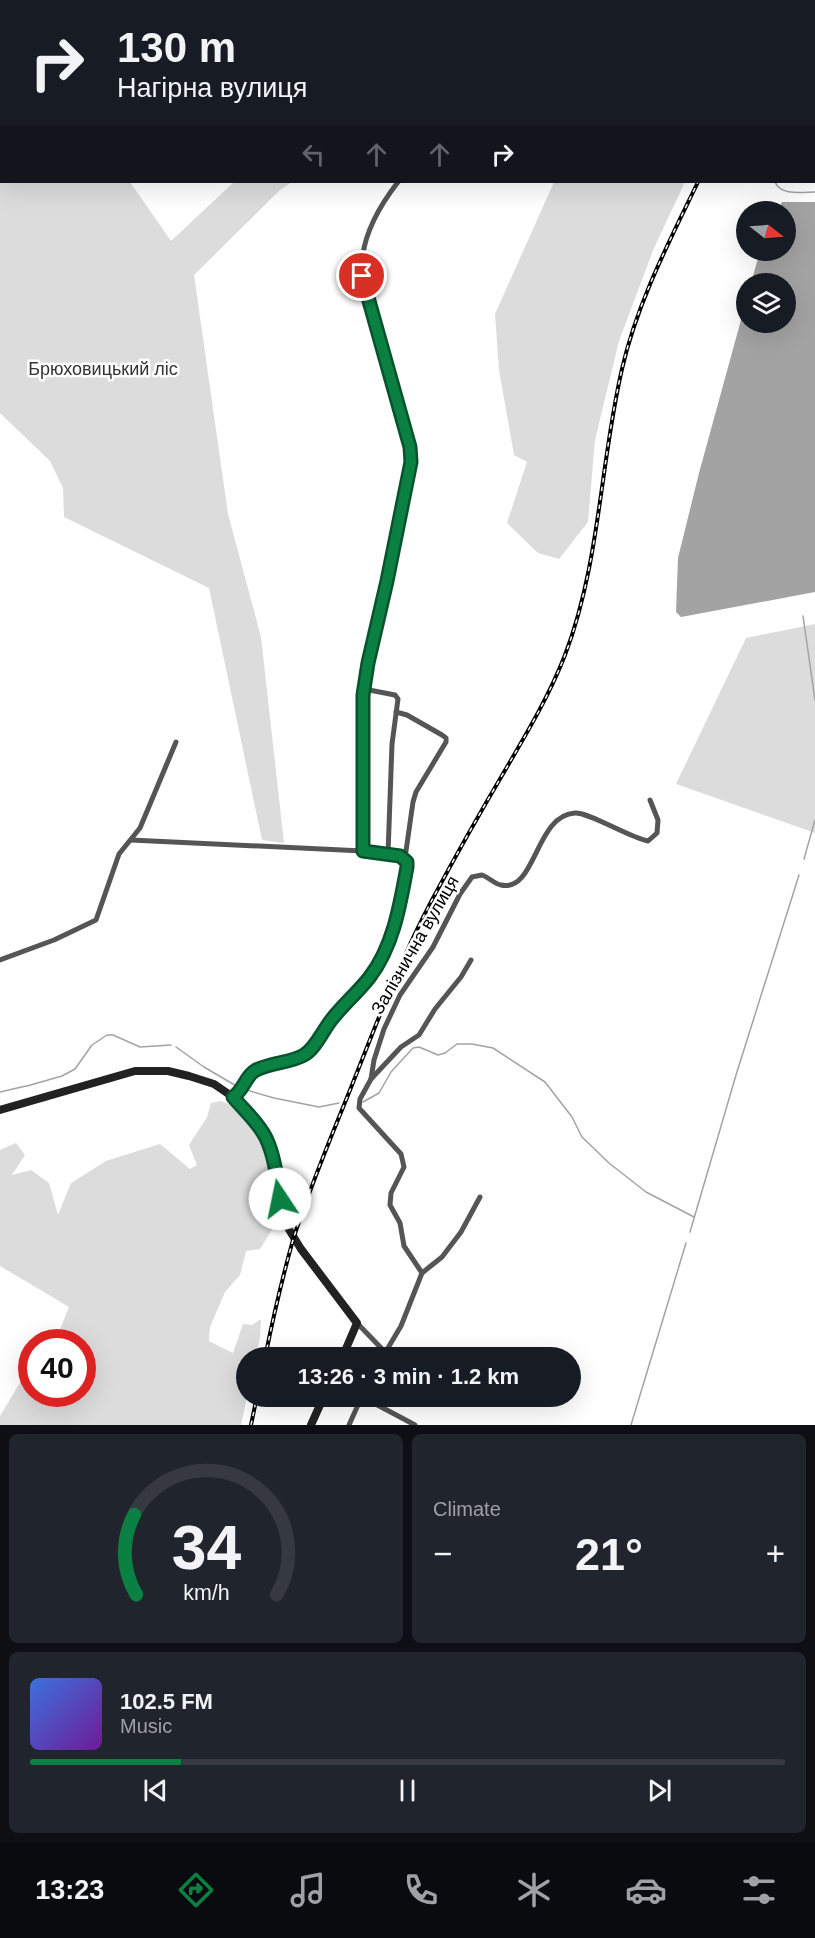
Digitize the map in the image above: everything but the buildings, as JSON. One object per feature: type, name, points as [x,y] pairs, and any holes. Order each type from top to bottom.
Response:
[{"type":"street","points":[[363,851],[364,689],[411,462],[410,447],[362,276],[361,260],[366,238],[375,216],[397,183]]},
{"type":"street","points":[[364,689],[395,695],[398,699],[389,789],[388,854]]},
{"type":"street","points":[[236,1095],[249,1075],[256,1070],[301,1057],[307,1053],[331,1020],[373,972],[386,952],[405,877],[407,862],[405,858],[413,802],[416,792],[446,742],[446,738],[442,735],[407,715],[396,712]]},
{"type":"street","points":[[0,960],[54,940],[96,920],[119,854],[143,821],[176,742]]},
{"type":"street","name":"Залізнична вулиця","points":[[422,1273],[404,1246],[400,1223],[390,1205],[391,1193],[404,1167],[404,1160],[359,1108],[384,1029],[400,995],[433,947],[460,894],[472,877],[482,874],[499,885],[507,886],[520,880],[530,866],[546,830],[563,815],[578,813],[648,841],[657,833],[658,820],[650,800]]},
{"type":"street","points":[[131,840],[363,851],[405,858]]},
{"type":"street","name":"Залізнична вулиця","points":[[370,1079],[400,1047],[419,1035],[471,960]]},
{"type":"street","points":[[0,1110],[135,1071],[168,1071],[214,1084],[236,1095],[266,1137],[285,1223],[301,1249],[376,1347]]},
{"type":"street","points":[[388,1347],[401,1326],[422,1273],[442,1257],[455,1240],[480,1197]]},
{"type":"street","points":[[347,1347],[357,1323]]},
{"type":"street","points":[[311,1425],[319,1407]]},
{"type":"street","points":[[349,1425],[358,1407]]},
{"type":"street","points":[[381,1407],[415,1425]]},
{"type":"green space","name":"Брюховицький ліс","points":[[0,183],[131,183],[171,241],[233,183],[290,183],[280,190],[194,275],[228,514],[261,637],[284,843],[262,840],[209,588],[64,517],[63,488],[50,461],[0,413]]},
{"type":"green space","points":[[554,183],[685,183],[654,248],[619,341],[595,440],[588,522],[559,559],[538,553],[507,523],[527,462],[514,455],[499,370],[495,314]]},
{"type":"green space","points":[[815,624],[815,833],[676,784],[746,638]]},
{"type":"green space","points":[[221,1101],[241,1108],[265,1136],[279,1195],[280,1217],[260,1249],[246,1251],[240,1275],[225,1292],[210,1327],[209,1341],[233,1353],[243,1324],[252,1325],[261,1319],[258,1347],[236,1347],[236,1407],[245,1407],[241,1425],[0,1425],[0,1416],[18,1386],[18,1407],[96,1407],[96,1329],[60,1329],[69,1307],[0,1266],[0,1150],[16,1143],[25,1155],[12,1175],[31,1170],[49,1183],[58,1215],[71,1183],[106,1161],[160,1144],[190,1169],[197,1165],[189,1145],[207,1117],[211,1103]]},
{"type":"shaded area","points":[[796,202],[815,202],[815,592],[681,617],[676,612],[678,558],[737,333],[796,333],[796,273],[754,273],[757,261],[796,261]]},
{"type":"waterway","points":[[776,183],[787,191],[815,192]]},
{"type":"waterway","points":[[803,616],[815,700]]},
{"type":"waterway","points":[[804,859],[815,820]]},
{"type":"waterway","points":[[690,1232],[736,1075],[799,875]]},
{"type":"waterway","points":[[27,1086],[62,1076],[75,1069],[92,1045],[107,1035],[113,1035],[140,1047],[171,1045]]},
{"type":"waterway","points":[[363,1102],[379,1093],[391,1072],[413,1048],[419,1047],[438,1055],[457,1044],[493,1048],[545,1082],[572,1117],[582,1137],[609,1163],[646,1192],[694,1217]]},
{"type":"waterway","points":[[176,1047],[238,1087]]},
{"type":"waterway","points":[[0,1092],[26,1086]]},
{"type":"waterway","points":[[243,1089],[319,1107],[339,1103]]},
{"type":"waterway","points":[[631,1425],[686,1243]]},
{"type":"railway","points":[[267,1347],[293,1240],[322,1160],[400,967],[441,883],[538,712],[565,655],[586,585],[615,405],[628,344],[655,273],[698,183]]},
{"type":"railway","points":[[251,1425],[255,1407]]},
{"type":"route","points":[[280,1199],[266,1137],[233,1097],[238,1094],[249,1075],[256,1070],[301,1057],[307,1053],[331,1020],[368,979],[386,952],[402,896],[407,867],[405,858],[400,856],[363,851],[363,695],[411,462],[410,447],[362,276]]}]
